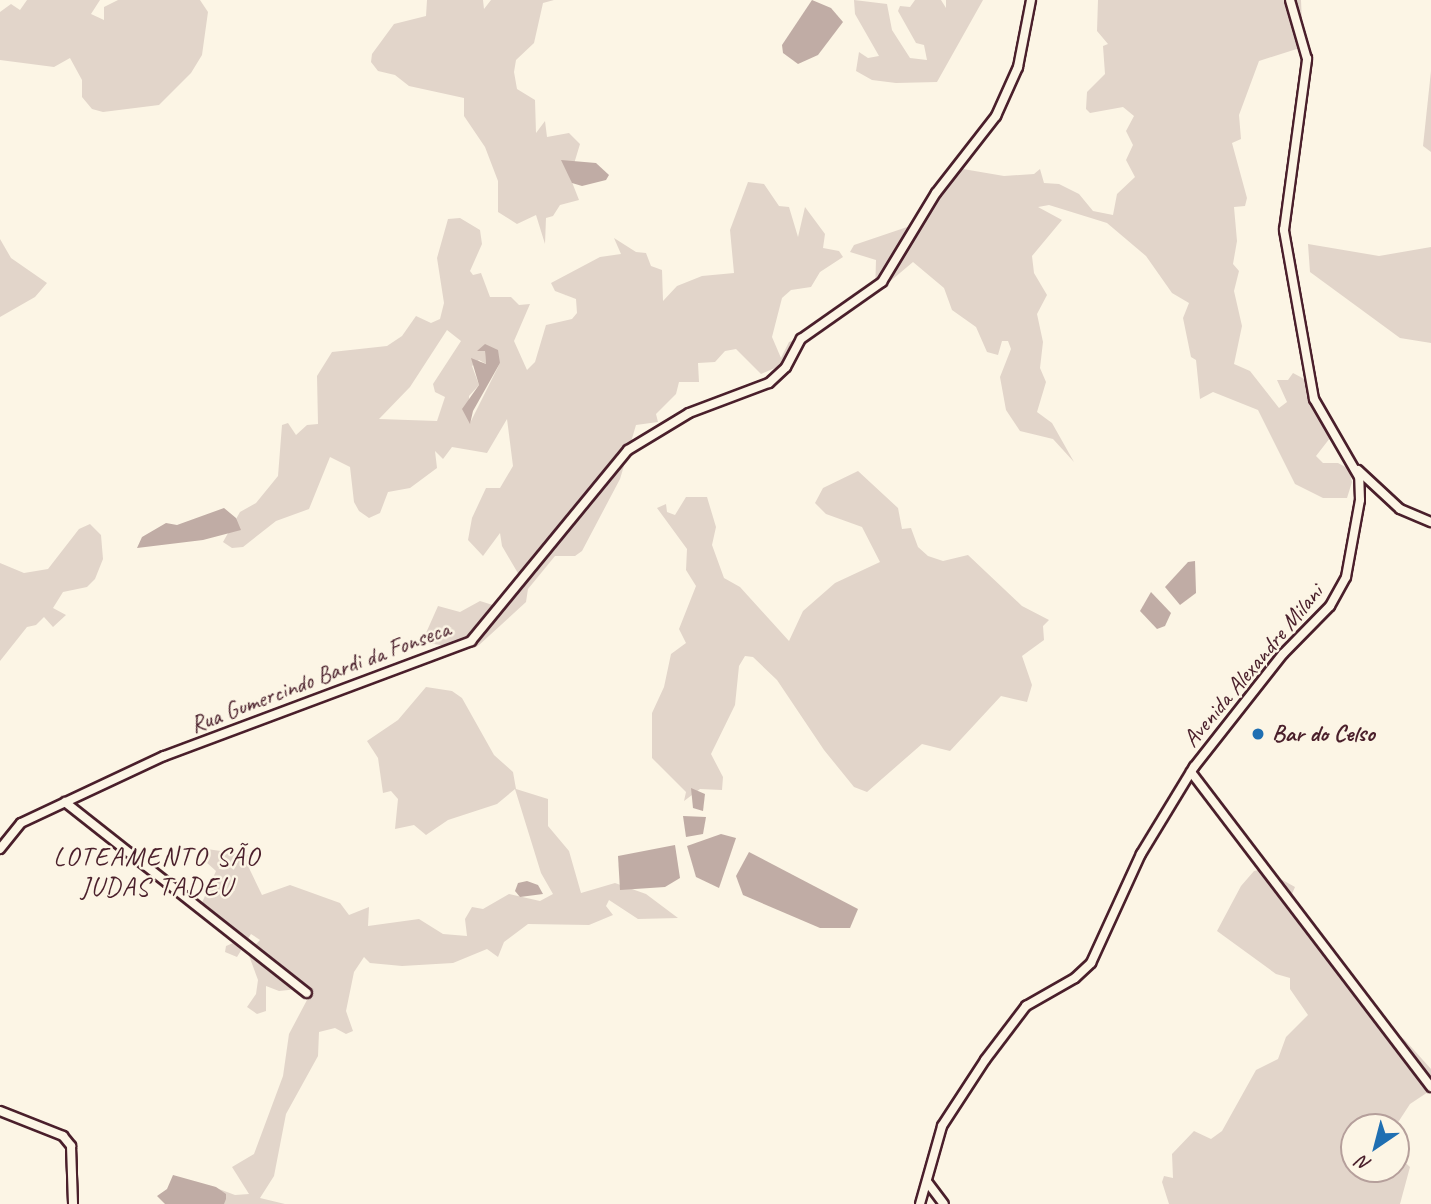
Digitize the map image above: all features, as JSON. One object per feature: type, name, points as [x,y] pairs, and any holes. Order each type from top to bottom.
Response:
[{"type":"street","name":"Rua Gumercindo Bardi da Fonseca","points":[[0,849],[21,823],[164,756],[471,641],[628,450],[689,413],[769,383],[786,367],[801,339],[882,282],[936,193],[996,116],[1018,67],[1031,0]]},
{"type":"street","name":"Avenida Alexandre Milani","points":[[920,1204],[948,1116],[1019,1012],[1075,978],[1091,962],[1142,854],[1191,772],[1254,688],[1343,586],[1360,500],[1357,469],[1314,399],[1286,242],[1286,206],[1307,59],[1290,0]]},
{"type":"street","points":[[1357,469],[1400,509],[1431,522]]},
{"type":"street","points":[[1191,772],[1431,1087]]},
{"type":"street","points":[[65,802],[307,993]]},
{"type":"street","points":[[0,1111],[63,1136],[71,1146],[73,1204]]},
{"type":"street","points":[[928,1183],[944,1204]]},
{"type":"shaded area","points":[[27,0],[100,0],[91,14],[104,20],[104,7],[118,0],[200,0],[208,12],[202,55],[191,73],[159,105],[103,112],[92,109],[82,97],[82,80],[70,58],[54,67],[0,60],[0,12],[11,4],[20,10]]},
{"type":"shaded area","points":[[427,0],[483,0],[484,9],[491,0],[554,0],[543,3],[534,43],[516,60],[514,72],[517,89],[535,100],[536,133],[545,121],[547,137],[569,133],[580,144],[570,177],[579,200],[560,205],[553,216],[546,218],[545,244],[536,215],[517,224],[498,212],[498,181],[485,147],[464,116],[464,98],[409,86],[395,75],[378,71],[371,62],[372,54],[394,24],[426,16]]},
{"type":"shaded area","points":[[812,0],[831,8],[843,22],[818,55],[798,64],[783,53],[782,45]]},
{"type":"shaded area","points":[[854,0],[887,4],[892,30],[910,58],[927,60],[924,45],[916,43],[898,11],[900,6],[910,7],[915,0],[941,0],[946,8],[946,0],[983,0],[937,82],[896,83],[872,80],[856,71],[859,52],[868,58],[879,56],[855,14]]},
{"type":"shaded area","points":[[1098,0],[1301,0],[1303,47],[1259,61],[1239,115],[1241,139],[1232,143],[1247,198],[1245,206],[1234,207],[1237,241],[1233,264],[1239,271],[1234,291],[1242,326],[1234,364],[1250,371],[1279,408],[1287,402],[1277,380],[1288,380],[1293,373],[1308,381],[1330,438],[1316,456],[1323,463],[1338,463],[1349,469],[1352,482],[1347,498],[1323,498],[1295,484],[1258,410],[1213,392],[1200,399],[1196,360],[1191,357],[1183,318],[1189,303],[1172,293],[1146,256],[1107,223],[1049,205],[1038,207],[1062,220],[1032,256],[1034,273],[1047,295],[1037,314],[1043,342],[1040,368],[1046,382],[1037,412],[1052,423],[1074,462],[1053,439],[1020,431],[1006,410],[1000,377],[1011,349],[1008,341],[1002,341],[998,355],[987,352],[976,327],[952,310],[944,288],[913,262],[875,294],[876,260],[850,252],[854,245],[916,224],[921,217],[918,212],[931,194],[963,169],[1004,176],[1034,174],[1040,169],[1044,183],[1059,184],[1079,194],[1093,211],[1113,215],[1117,194],[1135,177],[1126,160],[1133,145],[1126,131],[1134,116],[1123,107],[1090,113],[1086,109],[1087,92],[1105,74],[1103,46],[1108,44],[1097,31]]},
{"type":"shaded area","points":[[1431,71],[1431,152],[1423,146]]},
{"type":"shaded area","points":[[561,160],[596,163],[609,175],[606,180],[582,186],[572,183]]},
{"type":"shaded area","points":[[748,182],[764,184],[779,206],[789,207],[798,237],[805,207],[825,234],[823,248],[839,251],[843,257],[820,272],[811,287],[791,290],[782,298],[772,337],[781,358],[789,342],[798,339],[780,366],[761,374],[736,349],[725,351],[715,362],[698,363],[699,382],[679,382],[676,394],[656,414],[658,422],[636,425],[620,479],[582,551],[575,556],[555,556],[528,589],[526,602],[479,645],[447,654],[446,646],[428,643],[426,633],[438,606],[460,612],[480,601],[499,607],[517,582],[519,575],[502,546],[500,533],[483,556],[468,540],[472,518],[486,488],[500,488],[513,466],[507,419],[487,453],[452,447],[443,459],[435,451],[437,468],[410,488],[388,492],[380,513],[369,518],[359,511],[354,502],[350,467],[330,457],[309,509],[276,521],[243,547],[232,548],[223,542],[240,512],[256,503],[278,476],[282,425],[288,423],[296,435],[307,425],[318,424],[317,376],[332,352],[387,346],[402,336],[416,316],[431,323],[440,319],[444,303],[437,258],[448,219],[460,218],[480,230],[482,244],[470,271],[473,275],[481,273],[490,297],[511,297],[519,305],[530,304],[514,341],[527,370],[535,362],[546,325],[572,319],[577,313],[576,299],[555,291],[551,283],[600,257],[621,254],[614,238],[636,252],[646,253],[651,266],[662,270],[663,301],[677,286],[702,276],[734,273],[730,230]],"holes":[[[447,330],[461,341],[433,384],[435,392],[445,397],[437,421],[379,419],[410,387]],[[485,345],[500,363],[470,423],[469,396],[479,385],[472,366],[479,360],[486,364],[485,350],[479,350]]]},
{"type":"shaded area","points":[[0,239],[11,258],[47,283],[35,297],[0,317]]},
{"type":"shaded area","points":[[1308,244],[1379,256],[1431,247],[1431,343],[1400,338],[1310,272]]},
{"type":"shaded area","points":[[485,344],[498,350],[500,363],[473,411],[470,424],[462,409],[479,385],[471,358],[486,364],[485,351],[477,351]]},
{"type":"shaded area","points":[[858,471],[898,508],[902,529],[911,528],[918,547],[928,556],[943,561],[968,555],[1022,606],[1049,620],[1043,626],[1044,640],[1022,656],[1032,685],[1027,702],[1001,696],[950,751],[922,744],[867,792],[854,787],[824,750],[777,680],[753,657],[745,656],[739,666],[735,705],[711,754],[723,777],[722,790],[700,789],[684,801],[686,792],[652,758],[652,713],[664,687],[671,654],[686,643],[679,629],[696,586],[686,570],[687,549],[657,508],[666,504],[667,512],[675,515],[686,497],[707,497],[716,527],[712,545],[724,578],[740,587],[789,641],[803,611],[835,583],[880,562],[862,527],[826,514],[815,503],[823,488]]},
{"type":"shaded area","points":[[224,508],[236,518],[241,530],[203,540],[137,548],[142,537],[166,523],[177,525]]},
{"type":"shaded area","points":[[90,524],[101,535],[103,559],[95,579],[87,587],[63,592],[53,608],[66,615],[53,627],[44,617],[36,625],[27,627],[0,661],[0,563],[24,573],[48,569],[79,529]]},
{"type":"shaded area","points":[[1195,561],[1196,593],[1180,605],[1165,587],[1188,562]]},
{"type":"shaded area","points":[[1151,592],[1171,613],[1165,626],[1157,629],[1140,611]]},
{"type":"shaded area","points":[[426,687],[452,691],[462,698],[494,755],[513,772],[516,789],[548,799],[548,826],[569,851],[581,893],[615,883],[646,894],[678,918],[638,919],[609,900],[606,906],[613,915],[589,925],[528,924],[504,942],[498,957],[487,949],[453,963],[402,966],[370,963],[364,957],[354,972],[346,1011],[353,1031],[346,1034],[335,1028],[319,1032],[318,1056],[286,1114],[274,1176],[260,1198],[285,1204],[220,1204],[211,1186],[235,1195],[249,1194],[232,1167],[254,1154],[283,1076],[289,1034],[307,1000],[298,989],[279,991],[266,986],[266,1011],[257,1014],[247,1007],[256,994],[258,980],[248,953],[260,940],[251,934],[237,957],[225,952],[226,946],[238,941],[201,905],[216,871],[206,862],[207,849],[248,855],[249,868],[262,895],[290,885],[340,903],[349,915],[369,907],[368,926],[419,919],[443,934],[467,936],[465,919],[472,907],[483,909],[509,894],[540,901],[553,894],[541,873],[515,789],[497,804],[448,820],[426,835],[414,825],[395,829],[398,799],[391,791],[383,793],[378,758],[367,741],[398,720]]},
{"type":"shaded area","points":[[691,788],[705,794],[703,811],[693,808]]},
{"type":"shaded area","points":[[683,816],[706,817],[703,834],[686,837]]},
{"type":"shaded area","points":[[721,834],[736,838],[719,888],[696,877],[687,846]]},
{"type":"shaded area","points":[[675,845],[680,878],[665,887],[620,890],[618,856]]},
{"type":"shaded area","points":[[749,852],[858,909],[850,928],[820,928],[743,895],[736,876]]},
{"type":"shaded area","points":[[1263,869],[1295,887],[1292,894],[1303,921],[1316,934],[1320,950],[1351,971],[1357,1002],[1370,1007],[1377,1023],[1404,1039],[1431,1069],[1431,1090],[1410,1104],[1404,1113],[1340,1113],[1340,1183],[1406,1183],[1400,1204],[1169,1204],[1162,1182],[1164,1176],[1173,1178],[1172,1154],[1194,1131],[1211,1139],[1222,1131],[1256,1070],[1278,1059],[1286,1037],[1308,1015],[1290,989],[1290,978],[1276,974],[1217,931],[1241,886],[1254,871]]},
{"type":"shaded area","points":[[527,881],[538,885],[543,894],[520,897],[515,891],[518,883]]},
{"type":"shaded area","points":[[173,1175],[216,1187],[226,1194],[224,1204],[165,1204],[157,1196],[167,1189]]},
{"type":"place","name":"Bar do Celso","points":[[1258,734]]},
{"type":"district","name":"LOTEAMENTO SÃO JUDAS TADEU","points":[[157,872]]}]
